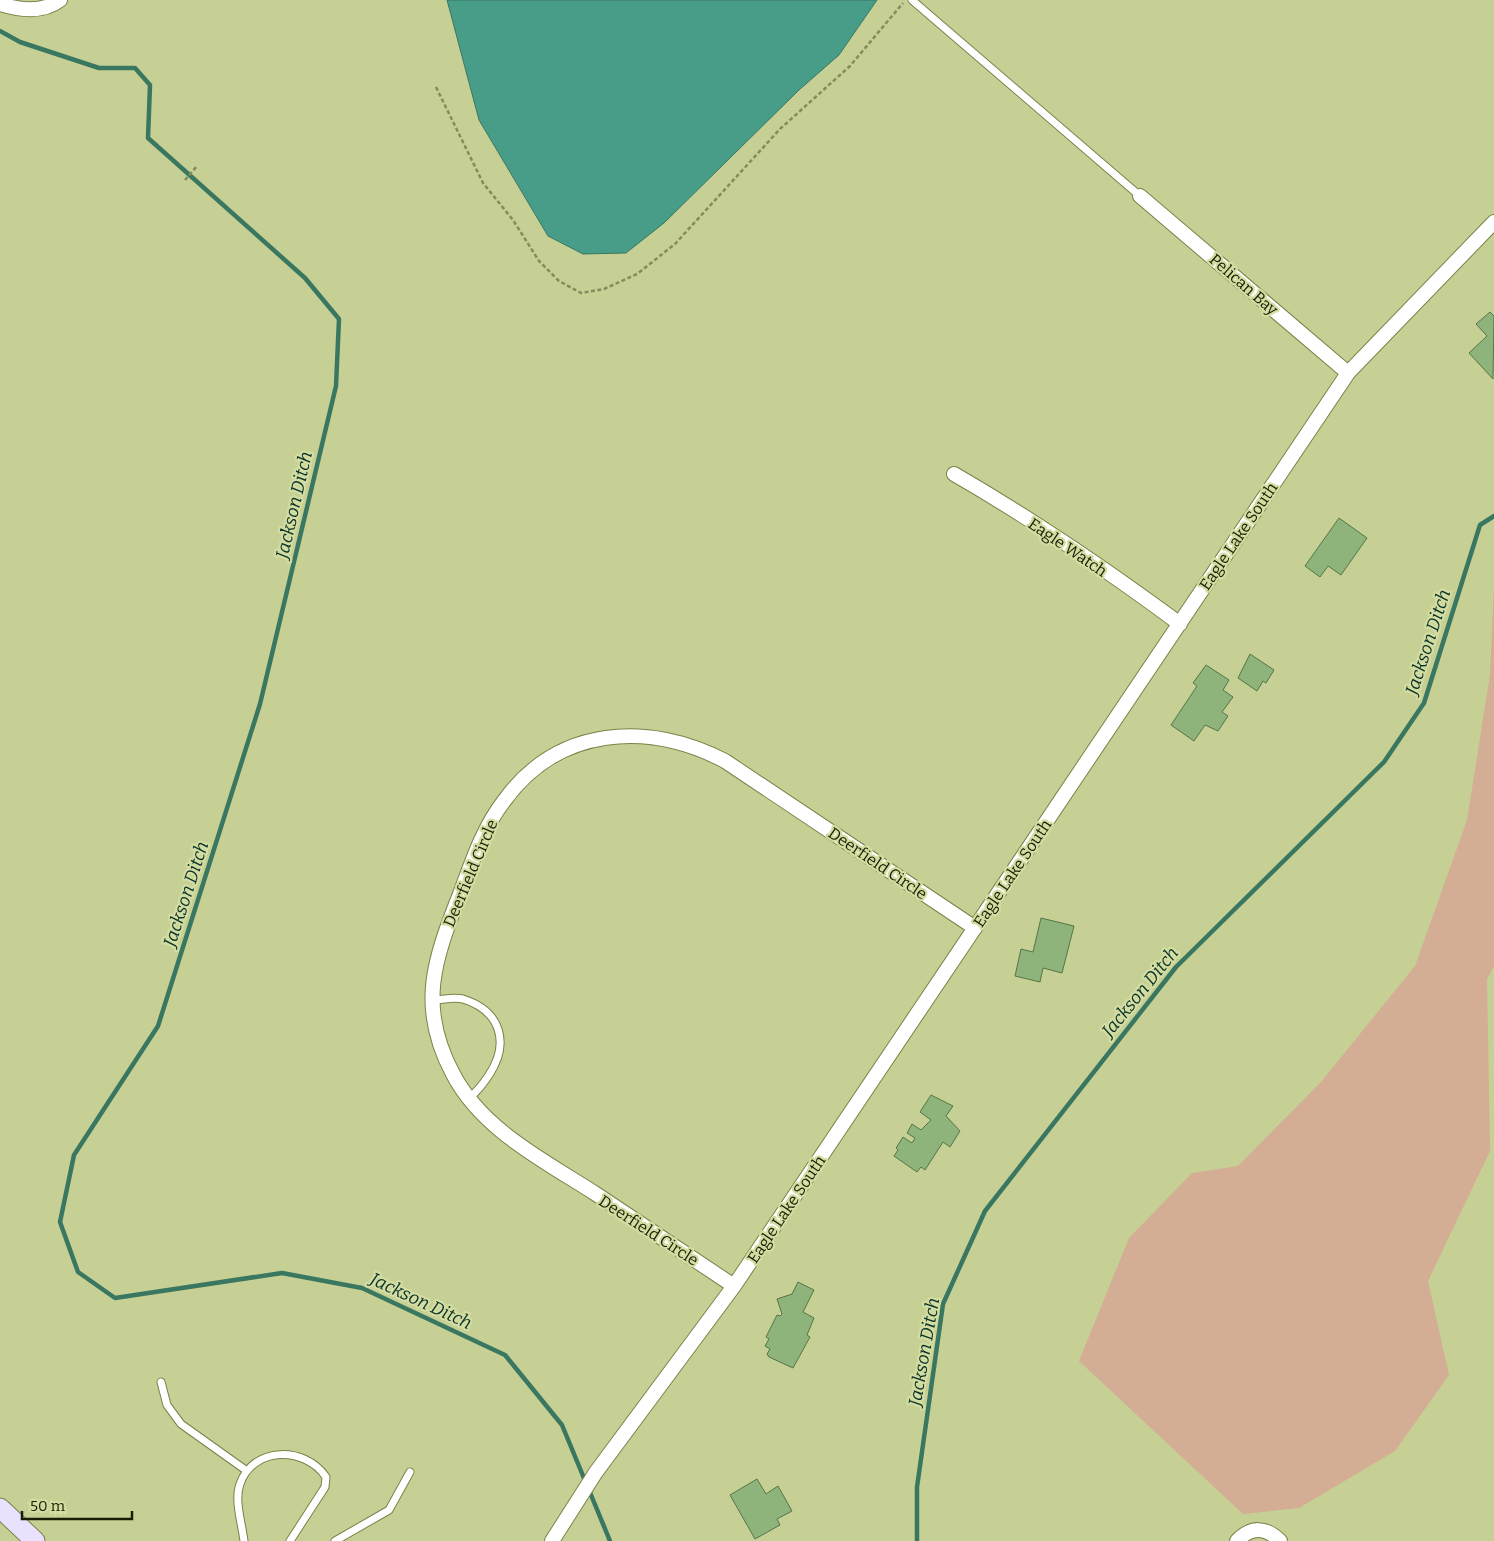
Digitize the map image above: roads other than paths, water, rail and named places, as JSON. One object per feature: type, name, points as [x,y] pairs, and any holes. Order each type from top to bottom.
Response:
[{"type":"street","points":[[0,4],[25,9],[40,9],[58,2]]},
{"type":"street","name":"Pelican Bay","points":[[1140,196],[1348,373]]},
{"type":"street","name":"Eagle Lake South","points":[[552,1541],[596,1472],[734,1286],[1348,373],[1494,222]]},
{"type":"street","name":"Eagle Watch","points":[[954,474],[992,496],[1180,624]]},
{"type":"street","name":"Deerfield Circle","points":[[734,1286],[529,1150],[494,1124],[469,1098],[444,1055],[434,1022],[432,1001],[433,975],[451,916],[483,836],[505,799],[535,769],[553,757],[594,740],[639,735],[684,742],[725,761],[975,928]]},
{"type":"street","points":[[0,1508],[35,1541]]},
{"type":"street","points":[[1237,1541],[1245,1533],[1258,1529],[1274,1535],[1280,1541]]},
{"type":"lane","points":[[912,0],[1140,196]]},
{"type":"lane","points":[[432,1001],[462,999],[478,1006],[492,1018],[499,1032],[502,1044],[498,1060],[480,1088],[469,1098]]},
{"type":"lane","points":[[161,1382],[167,1405],[182,1424],[247,1471]]},
{"type":"lane","points":[[244,1541],[238,1490],[247,1471],[263,1459],[290,1453],[313,1464],[326,1477],[325,1487],[290,1541]]},
{"type":"lane","points":[[335,1541],[389,1510],[410,1472]]},
{"type":"water","points":[[447,0],[877,0],[839,55],[799,90],[664,223],[626,253],[583,254],[548,236],[479,120]]},
{"type":"waterway","name":"Jackson Ditch","points":[[0,31],[20,42],[99,68],[135,68],[150,85],[148,138],[305,278],[339,319],[336,386],[260,704],[158,1026],[74,1155],[60,1222],[78,1272],[115,1298],[282,1273],[362,1288],[505,1355],[562,1425],[586,1483]]},
{"type":"waterway","name":"Jackson Ditch","points":[[917,1541],[917,1487],[943,1304],[985,1211],[1176,967],[1384,762],[1424,703],[1480,525],[1494,516]]},
{"type":"waterway","name":"Jackson Ditch","points":[[589,1490],[610,1541]]}]
